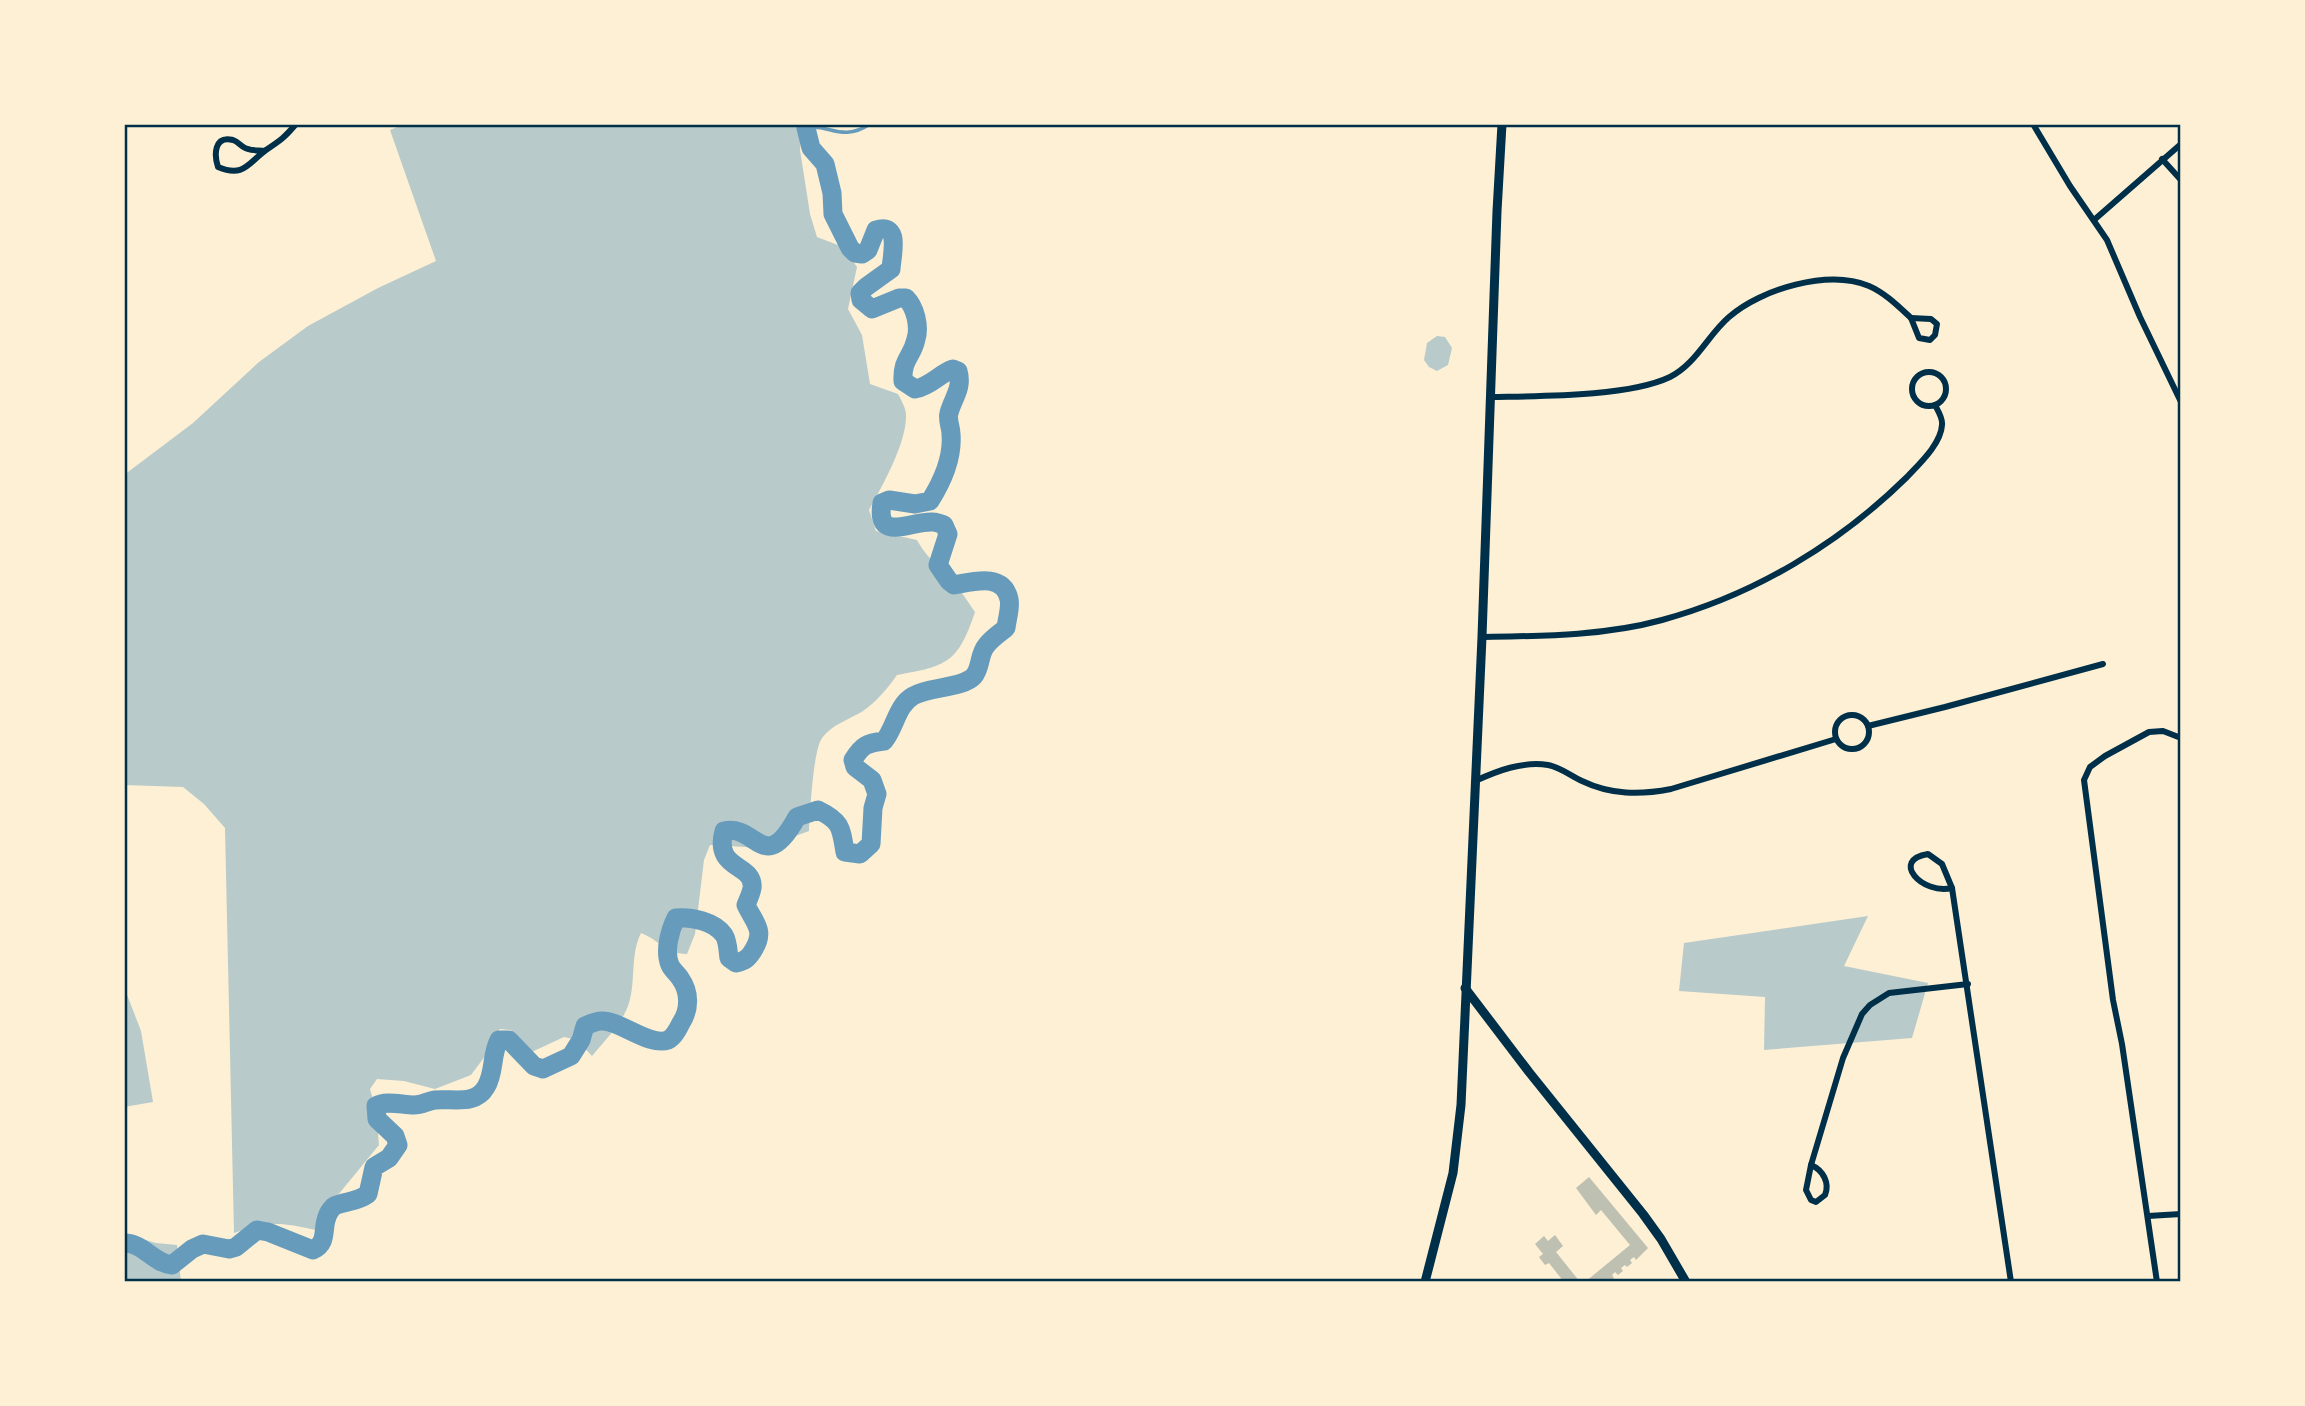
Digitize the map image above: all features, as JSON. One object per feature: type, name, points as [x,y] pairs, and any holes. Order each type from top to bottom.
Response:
[{"type":"main road","points":[[1425,1282],[1447,1198],[1461,1105],[1482,637],[1497,211],[1503,124]]},
{"type":"main road","points":[[1465,988],[1643,1214],[1661,1238],[1686,1282]]},
{"type":"street","points":[[265,151],[246,149],[235,141],[225,139],[219,142],[215,158],[218,167],[238,171],[280,142],[296,124]]},
{"type":"street","points":[[2033,124],[2070,186],[2107,240],[2181,402]]},
{"type":"street","points":[[2094,220],[2181,144]]},
{"type":"street","points":[[2162,159],[2181,180]]},
{"type":"street","points":[[1491,397],[1629,388],[1670,377],[1687,367],[1716,330],[1745,305],[1797,284],[1836,280],[1860,283],[1886,296],[1911,318],[1919,338],[1930,340],[1936,335],[1937,324],[1931,319],[1911,318]]},
{"type":"street","points":[[1923,374],[1939,375],[1945,384],[1945,394],[1935,405],[1923,405],[1915,398],[1913,386],[1923,374]]},
{"type":"street","points":[[1482,637],[1595,632],[1661,621],[1761,582],[1826,544],[1857,521],[1914,469],[1938,438],[1942,424],[1935,405]]},
{"type":"street","points":[[1868,726],[1945,708],[2103,664]]},
{"type":"street","points":[[1845,715],[1861,717],[1868,726],[1865,743],[1855,749],[1844,747],[1834,733],[1836,722],[1845,715]]},
{"type":"street","points":[[2157,1282],[2113,1000],[2084,780],[2090,766],[2149,732],[2163,731],[2181,738]]},
{"type":"street","points":[[1475,780],[1501,769],[1534,764],[1548,765],[1605,790],[1648,793],[1671,789],[1836,739]]},
{"type":"street","points":[[1952,888],[1936,889],[1921,883],[1912,870],[1913,859],[1918,855],[1928,854],[1936,859],[1947,873],[1952,888],[2011,1282]]},
{"type":"street","points":[[1811,1165],[1820,1170],[1827,1184],[1825,1195],[1816,1202],[1811,1200],[1806,1190],[1811,1165],[1843,1058],[1862,1014],[1870,1004],[1889,993],[1968,984]]},
{"type":"street","points":[[2148,1216],[2181,1214]]},
{"type":"shaded area","points":[[405,124],[808,124],[802,130],[800,150],[810,214],[817,237],[843,247],[857,267],[848,309],[862,335],[870,384],[898,394],[906,412],[898,451],[869,510],[876,531],[917,540],[975,612],[963,642],[948,659],[928,669],[897,675],[868,707],[835,726],[822,738],[814,768],[809,831],[763,848],[710,845],[704,860],[695,934],[687,954],[668,949],[641,933],[635,950],[631,994],[626,1011],[592,1056],[577,1040],[564,1037],[523,1056],[511,1030],[500,1029],[492,1047],[471,1075],[435,1089],[404,1081],[377,1079],[370,1089],[376,1110],[379,1145],[324,1212],[316,1230],[275,1224],[234,1233],[225,828],[204,804],[183,787],[124,785],[124,475],[193,423],[259,362],[308,326],[378,288],[436,261],[390,130]]},
{"type":"shaded area","points":[[1437,336],[1445,337],[1452,348],[1448,365],[1437,371],[1429,367],[1424,360],[1427,343]]},
{"type":"shaded area","points":[[1868,916],[1844,966],[1928,983],[1912,1038],[1764,1050],[1765,997],[1679,991],[1684,943]]},
{"type":"shaded area","points":[[124,987],[141,1031],[153,1102],[124,1107]]},
{"type":"shaded area","points":[[124,1234],[156,1243],[177,1245],[181,1282],[124,1282]]},
{"type":"building","points":[[1589,1177],[1648,1248],[1636,1260],[1634,1257],[1630,1260],[1632,1263],[1627,1267],[1625,1265],[1621,1268],[1623,1271],[1618,1275],[1615,1272],[1612,1275],[1614,1278],[1609,1282],[1585,1282],[1630,1245],[1601,1210],[1596,1215],[1576,1188]]},
{"type":"building","points":[[1555,1235],[1563,1246],[1556,1252],[1580,1282],[1564,1282],[1549,1263],[1545,1265],[1539,1257],[1543,1254],[1535,1244],[1544,1236],[1548,1241]]},
{"type":"waterway","points":[[806,128],[851,132],[870,124]]},
{"type":"waterway","points":[[124,1243],[137,1246],[159,1261],[172,1265],[203,1244],[229,1249],[236,1247],[257,1230],[313,1250],[323,1240],[328,1214],[332,1208],[368,1194],[374,1167],[389,1158],[398,1145],[395,1136],[377,1119],[376,1106],[389,1103],[417,1105],[435,1100],[476,1097],[489,1081],[499,1040],[509,1040],[534,1066],[543,1069],[571,1056],[581,1040],[585,1026],[597,1022],[616,1024],[652,1040],[670,1039],[684,1018],[688,1001],[686,989],[668,959],[668,941],[676,918],[696,919],[715,926],[724,935],[729,958],[736,963],[750,955],[759,937],[758,927],[746,905],[752,890],[751,880],[724,853],[724,831],[745,834],[768,846],[776,844],[786,835],[797,817],[818,810],[839,826],[845,852],[860,854],[871,844],[873,808],[877,794],[872,780],[855,767],[853,760],[856,755],[862,748],[884,741],[903,705],[913,696],[962,683],[974,676],[984,649],[1006,628],[1009,599],[1000,585],[986,581],[954,585],[938,565],[948,534],[944,525],[925,522],[890,527],[884,523],[881,516],[882,503],[889,500],[915,504],[930,501],[939,486],[950,452],[949,416],[958,388],[958,371],[953,369],[915,389],[903,381],[904,367],[917,334],[912,306],[906,298],[899,298],[872,309],[861,300],[860,293],[891,269],[892,235],[884,229],[876,230],[868,250],[862,254],[855,253],[850,248],[833,214],[832,193],[825,164],[811,148],[806,128]]}]
